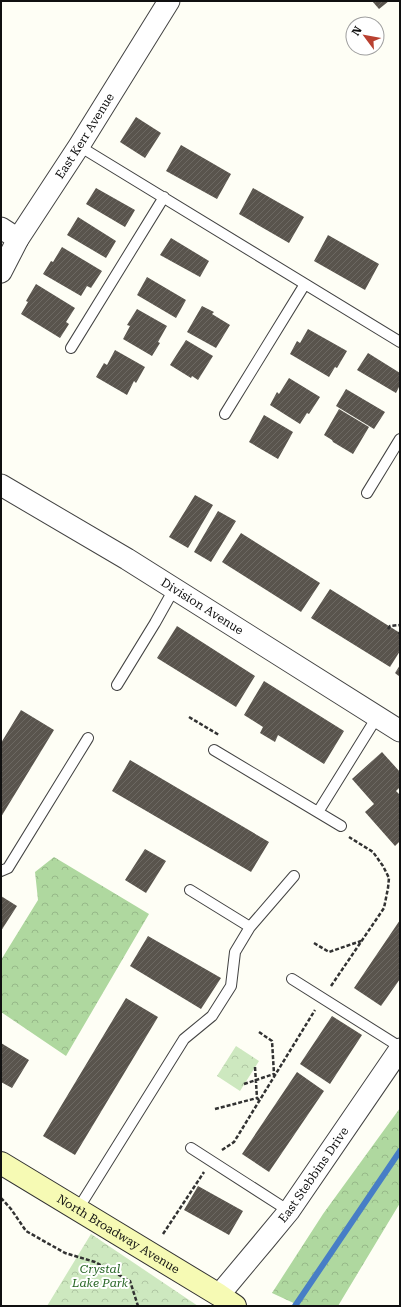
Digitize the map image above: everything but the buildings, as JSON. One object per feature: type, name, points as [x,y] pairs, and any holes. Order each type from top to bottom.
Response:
[{"type":"street","name":"East Kerr Avenue","points":[[1,272],[18,239],[79,146],[169,1]]},
{"type":"street","points":[[1,228],[18,239]]},
{"type":"street","name":"Division Avenue","points":[[1,485],[127,559],[400,731]]},
{"type":"street","name":"East Stebbins Drive","points":[[223,1300],[265,1240],[289,1210],[400,1048]]},
{"type":"street","name":"North Broadway Avenue","points":[[1,1163],[78,1209],[223,1300]]},
{"type":"lane","points":[[79,146],[400,342]]},
{"type":"lane","points":[[71,348],[164,197]]},
{"type":"lane","points":[[225,414],[306,284]]},
{"type":"lane","points":[[367,493],[400,439]]},
{"type":"lane","points":[[117,685],[174,589]]},
{"type":"lane","points":[[318,812],[377,717]]},
{"type":"lane","points":[[1,870],[8,868],[88,738]]},
{"type":"lane","points":[[214,750],[341,826]]},
{"type":"lane","points":[[78,1209],[184,1039],[212,1016],[231,986],[235,952],[250,927],[294,876]]},
{"type":"lane","points":[[190,890],[250,927]]},
{"type":"lane","points":[[292,979],[400,1048]]},
{"type":"lane","points":[[191,1148],[289,1210]]},
{"type":"path","points":[[388,629],[390,626],[400,625]]},
{"type":"path","points":[[189,717],[221,736],[214,750]]},
{"type":"path","points":[[163,1234],[216,1154],[234,1142],[258,1099],[322,998],[384,908],[389,878],[383,866],[372,852],[343,833],[341,826]]},
{"type":"path","points":[[314,943],[329,952],[362,941]]},
{"type":"path","points":[[258,1032],[272,1041],[275,1074]]},
{"type":"path","points":[[255,1067],[258,1099]]},
{"type":"path","points":[[244,1084],[275,1074]]},
{"type":"path","points":[[215,1109],[258,1099]]},
{"type":"path","points":[[1,1198],[11,1209],[26,1231],[65,1253],[94,1262],[130,1281],[138,1306]]},
{"type":"green space","points":[[54,857],[149,914],[66,1056],[1,1012],[1,960],[38,900],[35,872]]},
{"type":"green space","points":[[236,1046],[259,1061],[240,1091],[217,1076]]},
{"type":"green space","points":[[400,1108],[400,1203],[338,1306],[300,1306],[272,1293],[323,1214]]},
{"type":"green space","name":"Crystal Lake Park","points":[[91,1234],[198,1306],[47,1306]]},
{"type":"waterway","points":[[295,1306],[400,1151]]}]
